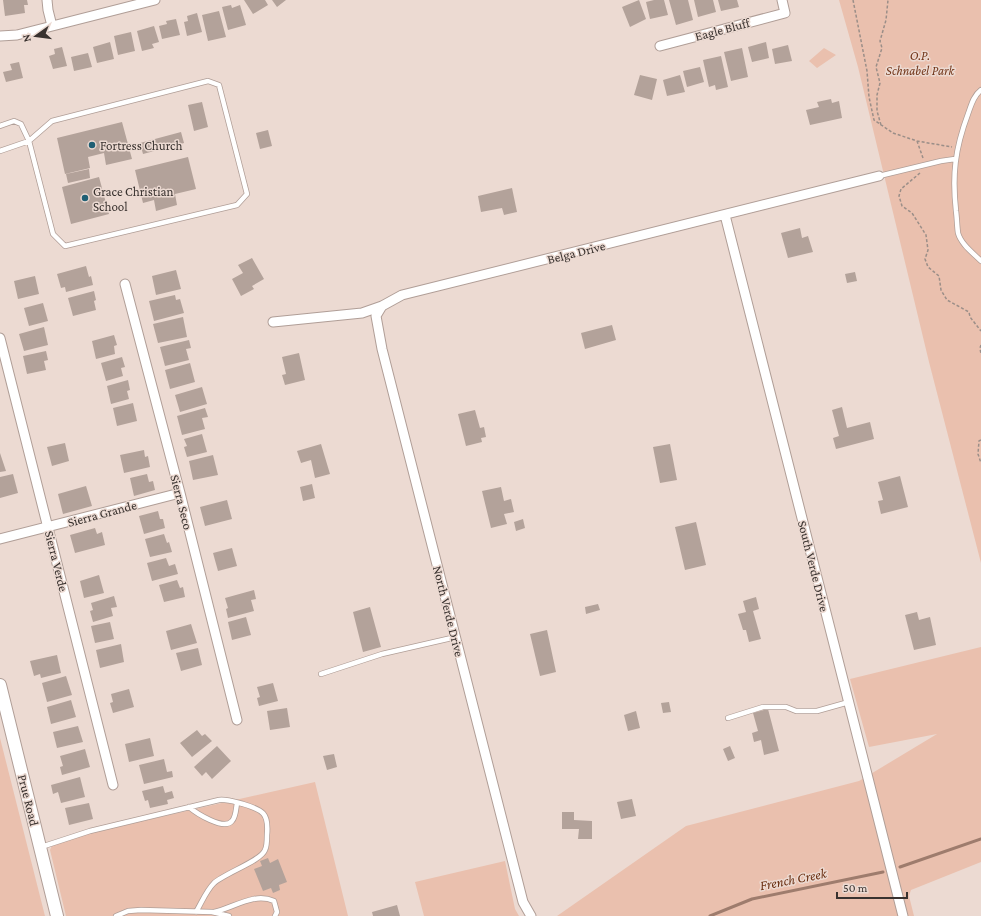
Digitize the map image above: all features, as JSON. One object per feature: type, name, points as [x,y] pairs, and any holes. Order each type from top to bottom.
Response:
[{"type":"main road","name":"Prue Road","points":[[0,685],[57,916]]},
{"type":"street","points":[[47,0],[52,26]]},
{"type":"street","points":[[0,36],[17,35],[156,0]]},
{"type":"street","name":"Eagle Bluff","points":[[660,46],[785,13],[782,0]]},
{"type":"street","name":"Belga Drive","points":[[273,322],[362,313],[382,306],[402,295],[879,176]]},
{"type":"street","name":"South Verde Drive","points":[[725,215],[903,916]]},
{"type":"street","name":"Sierra Seco","points":[[125,284],[180,493],[237,720]]},
{"type":"street","name":"North Verde Drive","points":[[382,306],[376,316],[382,349],[523,902],[531,916]]},
{"type":"street","name":"Sierra Verde","points":[[0,338],[113,785]]},
{"type":"street","name":"Sierra Grande","points":[[0,539],[180,493]]},
{"type":"lane","points":[[0,126],[14,121],[21,124],[29,141],[53,234],[65,246],[238,205],[247,194],[219,85],[208,81],[52,121],[29,141],[0,151]]},
{"type":"lane","points":[[981,90],[972,102],[964,124],[955,159],[954,178],[958,234],[981,262]]},
{"type":"lane","points":[[879,176],[955,159]]},
{"type":"lane","points":[[320,674],[382,654],[456,637]]},
{"type":"lane","points":[[728,718],[763,707],[786,706],[796,711],[817,711],[849,702]]},
{"type":"lane","points":[[40,848],[90,831],[219,800],[225,799],[257,808],[264,814],[268,822],[265,851],[258,858],[229,873],[215,883],[196,912]]},
{"type":"lane","points":[[189,807],[208,819],[221,824],[229,824],[233,820],[237,803]]},
{"type":"lane","points":[[212,912],[252,899],[268,898],[274,901],[277,906],[275,916]]},
{"type":"lane","points":[[116,916],[128,911],[141,910],[212,912],[229,916]]},
{"type":"path","points":[[853,0],[867,71],[869,97],[874,120],[892,133],[917,141],[958,148]]},
{"type":"path","points":[[881,125],[877,111],[877,95],[880,83],[876,67],[882,48],[880,41],[886,20],[888,0]]},
{"type":"path","points":[[917,141],[923,160],[921,172],[901,189],[899,196],[900,201],[902,206],[912,213],[926,235],[928,250],[924,259],[928,267],[939,276],[941,290],[947,300],[968,312],[981,331]]},
{"type":"path","points":[[981,345],[981,354]]},
{"type":"path","points":[[981,440],[979,441],[978,454],[981,463]]},
{"type":"green space","name":"O.P. Schnabel Park","points":[[839,0],[981,0],[981,563],[929,362],[858,67]]},
{"type":"green space","points":[[824,48],[836,55],[817,68],[809,61]]},
{"type":"green space","points":[[981,647],[981,862],[911,890],[909,896],[914,916],[557,916],[686,826],[859,781],[937,734],[869,747],[850,679]]},
{"type":"green space","points":[[0,738],[45,916],[0,916]]},
{"type":"green space","points":[[315,782],[348,916],[66,916],[50,850],[54,841]]},
{"type":"green space","points":[[505,861],[515,909],[519,916],[424,916],[415,882]]},
{"type":"building","points":[[3,0],[27,0],[28,5],[24,5],[25,13],[5,16]]},
{"type":"building","points":[[244,0],[265,0],[268,5],[253,14]]},
{"type":"building","points":[[272,0],[286,0],[277,7]]},
{"type":"building","points":[[639,0],[646,19],[630,27],[622,7]]},
{"type":"building","points":[[664,0],[668,15],[650,19],[646,2]]},
{"type":"building","points":[[669,0],[688,0],[693,20],[676,25]]},
{"type":"building","points":[[694,0],[713,0],[716,12],[698,17]]},
{"type":"building","points":[[718,0],[737,0],[739,7],[721,11]]},
{"type":"building","points":[[231,5],[232,8],[240,5],[246,25],[228,30],[222,7]]},
{"type":"building","points":[[219,11],[226,37],[208,41],[202,15]]},
{"type":"building","points":[[197,13],[202,32],[187,36],[184,22],[188,21],[187,16]]},
{"type":"building","points":[[176,19],[180,35],[162,39],[159,26],[167,24],[166,21]]},
{"type":"building","points":[[154,26],[159,42],[152,44],[154,48],[142,51],[137,31]]},
{"type":"building","points":[[131,32],[135,51],[118,55],[114,36]]},
{"type":"building","points":[[110,42],[114,59],[97,63],[93,47]]},
{"type":"building","points":[[766,42],[769,58],[752,62],[748,47]]},
{"type":"building","points":[[788,45],[792,61],[775,64],[772,49]]},
{"type":"building","points":[[62,47],[67,66],[53,69],[49,56],[55,54],[54,49]]},
{"type":"building","points":[[742,48],[748,77],[731,81],[724,52]]},
{"type":"building","points":[[88,53],[92,67],[74,71],[71,57]]},
{"type":"building","points":[[721,56],[728,87],[716,90],[715,85],[709,87],[703,60]]},
{"type":"building","points":[[19,62],[23,78],[6,82],[3,72],[12,70],[10,64]]},
{"type":"building","points":[[700,67],[704,82],[687,87],[683,71]]},
{"type":"building","points":[[640,75],[657,79],[652,100],[634,95]]},
{"type":"building","points":[[680,75],[685,92],[667,96],[663,80]]},
{"type":"building","points":[[831,99],[832,103],[839,101],[842,118],[810,125],[806,110],[819,107],[817,102]]},
{"type":"building","points":[[202,102],[208,127],[194,131],[188,105]]},
{"type":"building","points":[[122,122],[132,159],[106,165],[104,153],[88,157],[90,168],[65,174],[57,138]]},
{"type":"building","points":[[268,130],[272,146],[260,149],[256,133]]},
{"type":"building","points":[[181,132],[184,143],[143,154],[140,143]]},
{"type":"building","points":[[188,157],[196,189],[175,194],[177,205],[156,211],[154,200],[143,203],[135,170]]},
{"type":"building","points":[[89,169],[90,178],[68,183],[66,174]]},
{"type":"building","points":[[99,177],[109,214],[71,224],[62,187]]},
{"type":"building","points":[[512,188],[517,212],[504,215],[502,208],[481,212],[478,196]]},
{"type":"building","points":[[800,228],[802,238],[808,236],[813,252],[788,258],[781,233]]},
{"type":"building","points":[[252,258],[264,279],[252,286],[254,289],[241,296],[232,279],[243,273],[238,265]]},
{"type":"building","points":[[86,266],[89,277],[91,276],[93,285],[66,292],[65,287],[61,288],[57,274]]},
{"type":"building","points":[[176,270],[181,289],[156,295],[152,276]]},
{"type":"building","points":[[855,272],[857,281],[847,283],[845,274]]},
{"type":"building","points":[[35,276],[39,294],[18,299],[14,281]]},
{"type":"building","points":[[94,291],[96,310],[73,316],[68,298]]},
{"type":"building","points":[[175,295],[176,300],[180,299],[184,313],[154,321],[149,301]]},
{"type":"building","points":[[43,303],[48,321],[29,326],[24,308]]},
{"type":"building","points":[[183,317],[187,337],[158,343],[153,324]]},
{"type":"building","points":[[612,325],[616,340],[585,349],[581,333]]},
{"type":"building","points":[[44,327],[48,345],[24,351],[19,334]]},
{"type":"building","points":[[114,335],[117,345],[114,346],[115,354],[96,359],[92,341]]},
{"type":"building","points":[[189,340],[191,348],[186,349],[189,360],[165,366],[160,347]]},
{"type":"building","points":[[46,351],[48,360],[44,361],[46,370],[27,374],[23,356]]},
{"type":"building","points":[[299,353],[305,380],[285,385],[282,375],[286,374],[282,357]]},
{"type":"building","points":[[122,357],[125,367],[121,368],[123,376],[106,381],[101,363]]},
{"type":"building","points":[[190,363],[195,382],[170,389],[165,370]]},
{"type":"building","points":[[128,380],[130,390],[127,391],[129,399],[111,404],[107,386]]},
{"type":"building","points":[[202,387],[207,404],[180,412],[175,395]]},
{"type":"building","points":[[133,403],[137,421],[117,426],[113,408]]},
{"type":"building","points":[[842,407],[847,428],[870,422],[874,439],[836,449],[833,438],[839,436],[832,410]]},
{"type":"building","points":[[205,408],[208,417],[202,418],[205,429],[182,435],[177,416]]},
{"type":"building","points":[[475,410],[480,428],[484,427],[486,437],[481,438],[482,442],[466,446],[458,414]]},
{"type":"building","points":[[202,434],[207,452],[187,457],[184,447],[187,446],[184,439]]},
{"type":"building","points":[[65,443],[69,461],[52,466],[47,447]]},
{"type":"building","points":[[321,444],[330,474],[315,478],[311,460],[301,463],[297,451]]},
{"type":"building","points":[[670,444],[677,480],[660,483],[653,447]]},
{"type":"building","points":[[144,450],[145,457],[148,456],[150,467],[124,473],[120,455]]},
{"type":"building","points":[[0,453],[6,471],[0,472]]},
{"type":"building","points":[[213,455],[218,475],[193,480],[189,461]]},
{"type":"building","points":[[13,474],[18,493],[0,498],[0,477]]},
{"type":"building","points":[[147,474],[149,482],[153,481],[155,490],[134,496],[130,478]]},
{"type":"building","points":[[900,476],[908,507],[881,514],[878,501],[883,500],[878,482]]},
{"type":"building","points":[[312,484],[315,498],[303,501],[300,487]]},
{"type":"building","points":[[86,486],[92,506],[63,514],[58,494]]},
{"type":"building","points":[[501,487],[504,501],[511,499],[514,512],[504,514],[507,524],[491,528],[482,491]]},
{"type":"building","points":[[227,500],[232,519],[205,526],[200,507]]},
{"type":"building","points":[[158,511],[160,519],[163,519],[165,528],[144,534],[139,516]]},
{"type":"building","points":[[523,519],[525,528],[516,531],[514,522]]},
{"type":"building","points":[[696,522],[706,565],[685,570],[675,527]]},
{"type":"building","points":[[95,528],[97,534],[102,532],[105,545],[75,553],[70,535]]},
{"type":"building","points":[[164,534],[167,543],[169,542],[172,552],[150,557],[145,539]]},
{"type":"building","points":[[232,548],[237,566],[218,571],[213,553]]},
{"type":"building","points":[[166,558],[169,566],[175,564],[178,574],[152,581],[147,563]]},
{"type":"building","points":[[99,575],[104,593],[84,598],[80,581]]},
{"type":"building","points":[[177,580],[180,588],[183,587],[185,597],[164,602],[159,585]]},
{"type":"building","points":[[254,590],[256,599],[251,600],[254,611],[228,618],[226,609],[228,608],[225,598]]},
{"type":"building","points":[[114,596],[117,607],[111,608],[113,616],[93,622],[90,611],[93,610],[91,603]]},
{"type":"building","points":[[756,597],[759,609],[753,611],[761,639],[749,642],[746,630],[743,630],[738,614],[746,612],[743,601]]},
{"type":"building","points":[[598,604],[600,610],[586,614],[585,607]]},
{"type":"building","points":[[370,607],[381,647],[363,652],[353,612]]},
{"type":"building","points":[[917,612],[919,620],[930,617],[936,645],[914,650],[905,615]]},
{"type":"building","points":[[246,617],[251,635],[232,640],[228,622]]},
{"type":"building","points":[[110,622],[114,639],[95,643],[91,626]]},
{"type":"building","points":[[191,624],[197,643],[171,650],[166,631]]},
{"type":"building","points":[[547,630],[556,672],[540,676],[530,634]]},
{"type":"building","points":[[121,644],[124,662],[100,668],[96,650]]},
{"type":"building","points":[[198,648],[202,665],[181,671],[176,653]]},
{"type":"building","points":[[57,655],[61,673],[41,678],[40,674],[34,676],[30,661]]},
{"type":"building","points":[[66,676],[72,695],[47,702],[42,683]]},
{"type":"building","points":[[273,683],[278,701],[259,706],[257,698],[260,697],[257,687]]},
{"type":"building","points":[[129,689],[134,707],[113,713],[110,703],[113,702],[111,694]]},
{"type":"building","points":[[71,700],[76,717],[51,724],[47,707]]},
{"type":"building","points":[[669,702],[671,712],[663,713],[661,703]]},
{"type":"building","points":[[287,708],[290,727],[270,730],[267,711]]},
{"type":"building","points":[[768,709],[779,751],[764,755],[761,740],[754,742],[752,733],[758,731],[753,713]]},
{"type":"building","points":[[636,711],[640,728],[628,731],[624,715]]},
{"type":"building","points":[[78,726],[83,742],[57,748],[53,732]]},
{"type":"building","points":[[197,730],[202,736],[205,734],[212,741],[192,757],[180,743]]},
{"type":"building","points":[[150,738],[154,756],[129,762],[125,744]]},
{"type":"building","points":[[217,746],[231,761],[212,779],[206,772],[202,776],[194,767]]},
{"type":"building","points":[[730,746],[735,758],[728,761],[723,749]]},
{"type":"building","points":[[85,749],[90,767],[62,775],[60,767],[63,766],[60,756]]},
{"type":"building","points":[[334,754],[337,767],[327,770],[323,756]]},
{"type":"building","points":[[164,759],[167,772],[172,771],[173,777],[144,784],[139,765]]},
{"type":"building","points":[[80,777],[85,797],[61,803],[58,792],[53,794],[51,785]]},
{"type":"building","points":[[163,786],[165,793],[172,791],[174,798],[167,800],[168,804],[150,808],[148,800],[145,801],[142,791]]},
{"type":"building","points":[[632,799],[636,816],[621,819],[617,802]]},
{"type":"building","points":[[89,803],[93,819],[69,825],[65,808]]},
{"type":"building","points":[[562,812],[574,812],[574,820],[592,821],[592,839],[578,839],[579,829],[562,829]]},
{"type":"building","points":[[268,858],[270,863],[278,859],[287,882],[279,885],[280,890],[273,893],[271,888],[263,891],[254,869],[262,866],[260,861]]},
{"type":"building","points":[[397,905],[400,916],[373,916],[372,912]]},
{"type":"waterway","name":"French Creek","points":[[900,867],[981,839]]},
{"type":"waterway","name":"French Creek","points":[[710,916],[752,899],[883,872]]},
{"type":"place","name":"Fortress Church","points":[[92,145]]},
{"type":"place","name":"Grace Christian School","points":[[85,198]]}]
